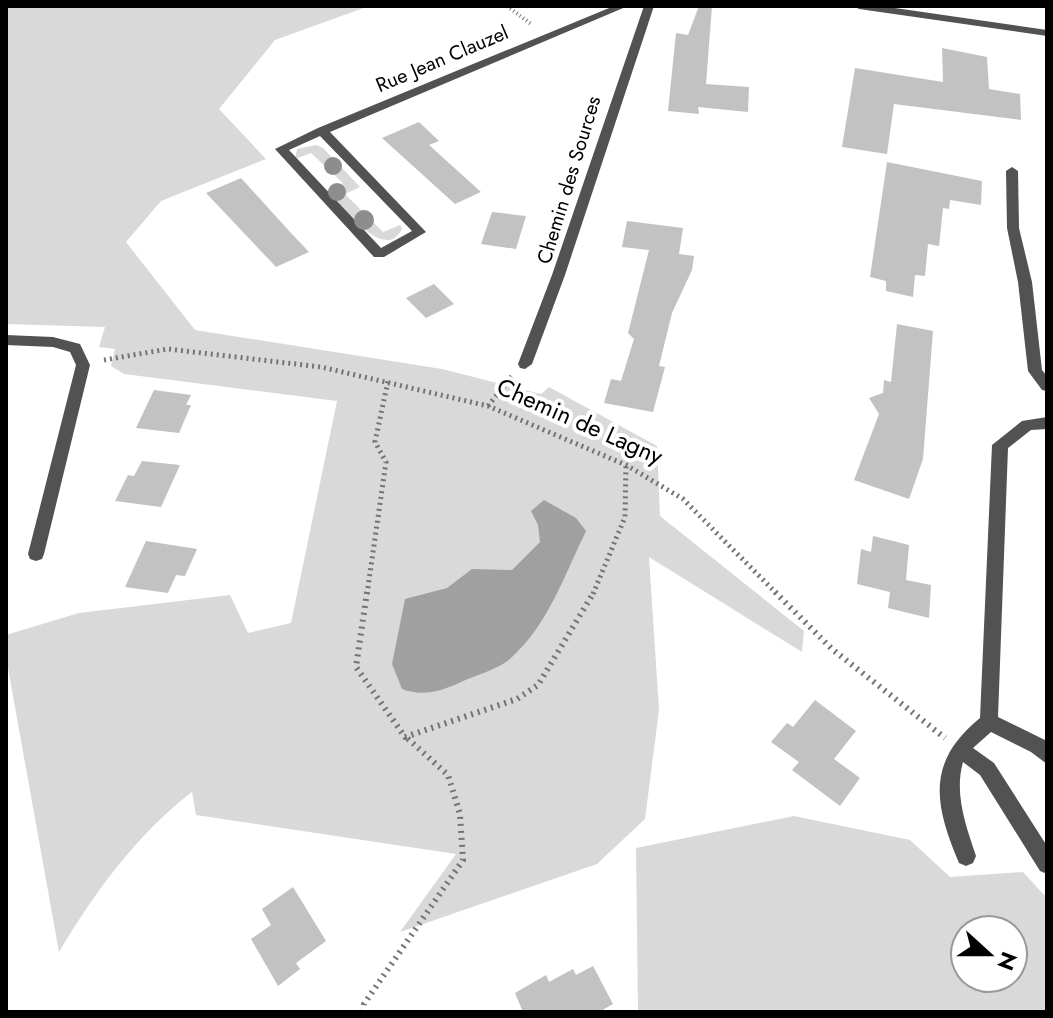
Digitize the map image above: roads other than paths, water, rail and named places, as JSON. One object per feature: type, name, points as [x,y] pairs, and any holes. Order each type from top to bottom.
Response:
[{"type":"street","name":"Rue Jean Clauzel","points":[[322,131],[420,232],[379,254],[281,149],[322,131],[548,36],[623,6]]},
{"type":"street","name":"Chemin des Sources","points":[[525,364],[559,280],[629,55],[649,6]]},
{"type":"street","points":[[859,6],[1047,33]]},
{"type":"street","points":[[1012,171],[1013,228],[1025,282],[1035,371],[1047,386]]},
{"type":"street","points":[[6,340],[53,342],[75,348],[83,365],[36,554]]},
{"type":"street","points":[[966,856],[955,823],[949,785],[960,749],[989,722],[1000,445],[1027,425],[1047,423]]},
{"type":"street","points":[[989,722],[1038,746],[1047,755]]},
{"type":"street","points":[[960,749],[987,769],[1047,864]]}]
